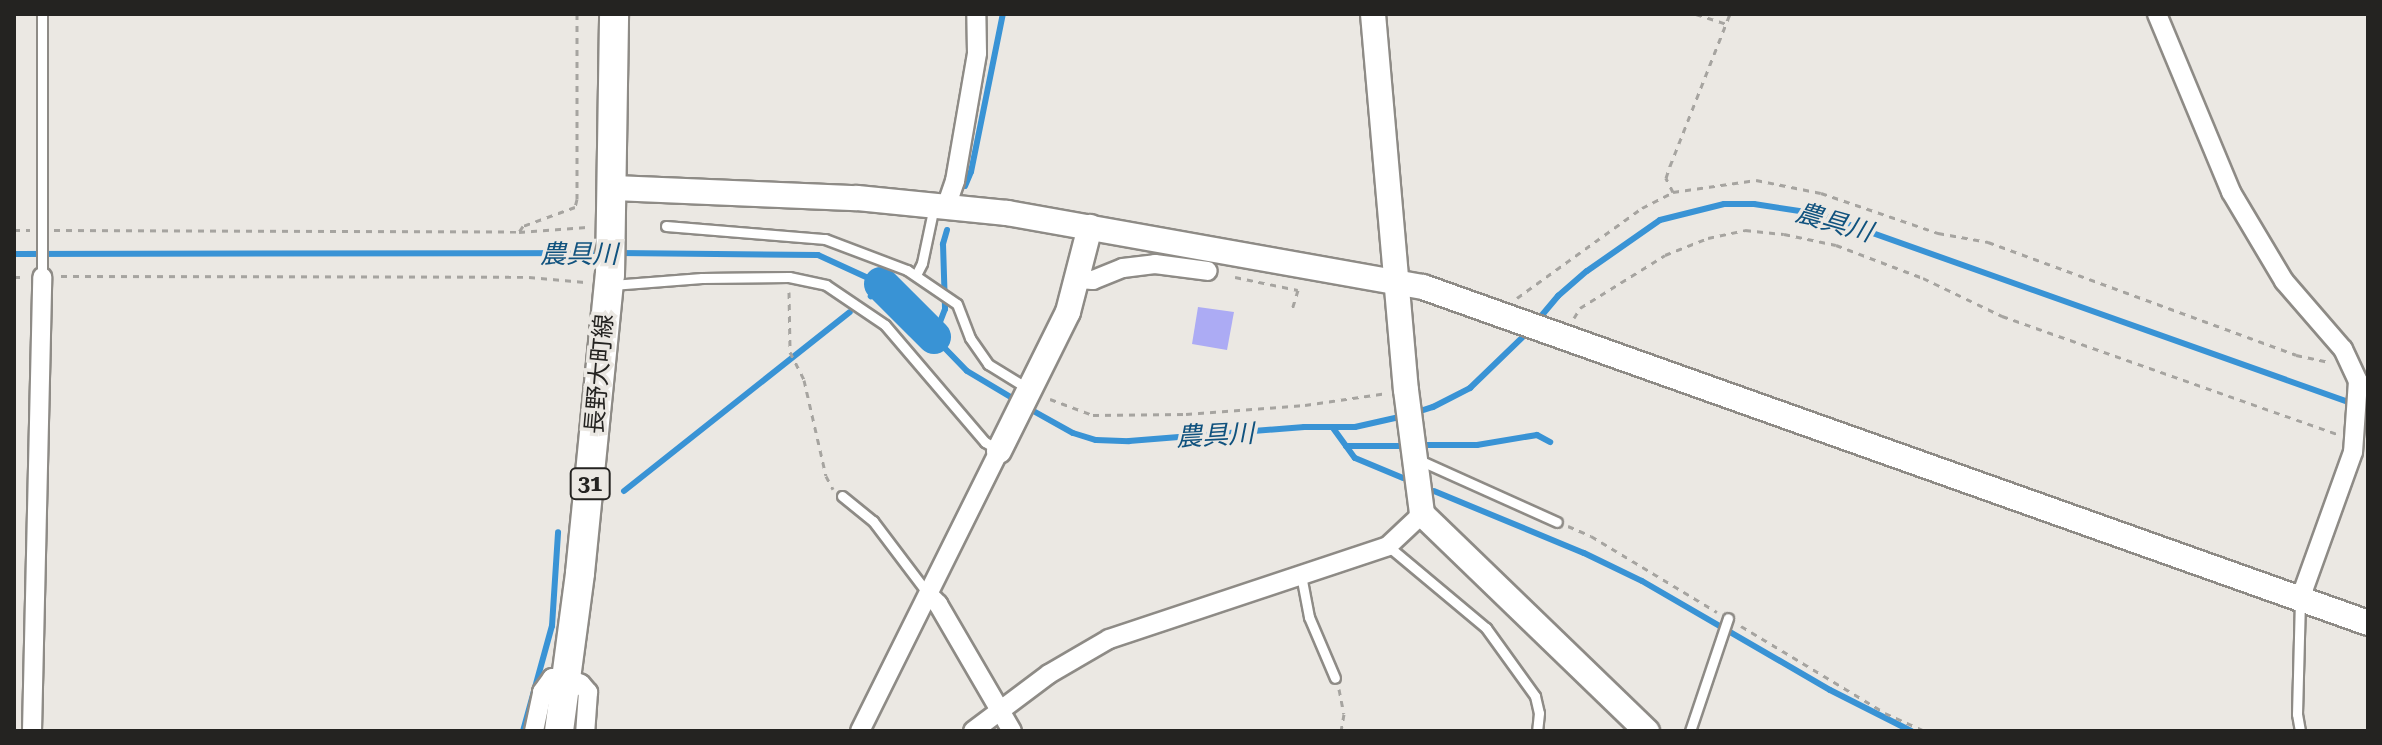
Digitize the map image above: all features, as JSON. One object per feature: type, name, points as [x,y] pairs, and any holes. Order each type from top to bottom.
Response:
[{"type":"main road","name":"長野大町線","points":[[559,731],[609,280],[614,188],[614,14]]},
{"type":"street","points":[[940,206],[955,181],[977,53],[976,14]]},
{"type":"street","points":[[1373,14],[1407,396],[1422,514],[1647,731]]},
{"type":"street","points":[[2157,14],[2231,192],[2284,281],[2355,372],[2355,439],[2300,599]]},
{"type":"street","points":[[614,188],[857,198],[940,206],[1090,227],[1396,281],[1557,332],[2368,623]]},
{"type":"street","points":[[860,731],[1064,320],[1078,279],[1090,227]]},
{"type":"street","points":[[1078,279],[1093,280],[1123,268],[1155,264],[1208,271]]},
{"type":"street","points":[[32,731],[42,271]]},
{"type":"street","points":[[973,731],[1049,674],[1109,639],[1388,546],[1422,514]]},
{"type":"street","points":[[929,595],[938,604],[1012,731]]},
{"type":"street","points":[[534,731],[542,692],[552,678],[567,678],[581,684],[588,692],[585,731]]},
{"type":"lane","points":[[42,14],[42,271]]},
{"type":"lane","points":[[916,275],[940,206]]},
{"type":"lane","points":[[666,226],[825,239],[916,275],[957,304],[970,338],[988,364],[1028,394]]},
{"type":"lane","points":[[609,280],[789,277],[826,285],[866,308],[885,325],[985,442],[1002,446]]},
{"type":"lane","points":[[1414,455],[1557,522]]},
{"type":"lane","points":[[842,496],[873,521],[929,595]]},
{"type":"lane","points":[[1388,546],[1486,628],[1535,696],[1539,713],[1537,731]]},
{"type":"lane","points":[[1301,575],[1309,617],[1335,678]]},
{"type":"lane","points":[[2300,599],[2297,714],[2300,731]]},
{"type":"lane","points":[[1690,731],[1727,619]]},
{"type":"path","points":[[519,232],[523,226],[575,207],[577,14]]},
{"type":"path","points":[[1696,14],[1726,24]]},
{"type":"path","points":[[1673,192],[1666,178],[1730,14]]},
{"type":"path","points":[[1511,316],[1518,296],[1589,244],[1673,192],[1756,180],[1821,193],[1938,233],[1988,242],[2296,355],[2355,372]]},
{"type":"path","points":[[42,230],[612,233]]},
{"type":"path","points":[[1557,332],[1580,308],[1665,255],[1708,238],[1745,230],[1784,234],[1836,245],[1923,278],[1972,304],[2355,439]]},
{"type":"path","points":[[42,271],[609,280]]},
{"type":"path","points":[[1208,271],[1298,290],[1292,310]]},
{"type":"path","points":[[789,277],[790,352],[804,380],[829,484],[842,496]]},
{"type":"path","points":[[1028,394],[1093,415],[1186,414],[1407,396]]},
{"type":"path","points":[[1335,678],[1344,714],[1341,731]]},
{"type":"building","points":[[1198,307],[1234,312],[1227,350],[1192,344]]},
{"type":"waterway","points":[[965,186],[971,172],[1003,14]]},
{"type":"waterway","name":"農具川","points":[[1537,321],[1558,296],[1587,271],[1660,220],[1724,204],[1754,204],[1819,214],[2368,409]]},
{"type":"waterway","name":"農具川","points":[[947,230],[943,244],[945,309],[934,337],[967,371],[1019,402]]},
{"type":"waterway","name":"農具川","points":[[14,254],[602,253]]},
{"type":"waterway","name":"農具川","points":[[618,253],[818,255],[881,284],[871,296]]},
{"type":"waterway","name":"農具川","points":[[881,284],[934,337]]},
{"type":"waterway","points":[[624,491],[850,312]]},
{"type":"waterway","name":"農具川","points":[[1414,413],[1470,388],[1530,330]]},
{"type":"waterway","name":"農具川","points":[[1028,408],[1073,433],[1096,440],[1129,441],[1304,427],[1355,427],[1404,416]]},
{"type":"waterway","points":[[1333,428],[1355,458],[1403,478]]},
{"type":"waterway","points":[[1418,445],[1477,445],[1537,435],[1550,442]]},
{"type":"waterway","points":[[1346,446],[1406,446]]},
{"type":"waterway","points":[[1434,491],[1584,553],[1642,581],[1830,690],[1911,731]]},
{"type":"waterway","points":[[523,731],[552,626],[558,532]]}]
